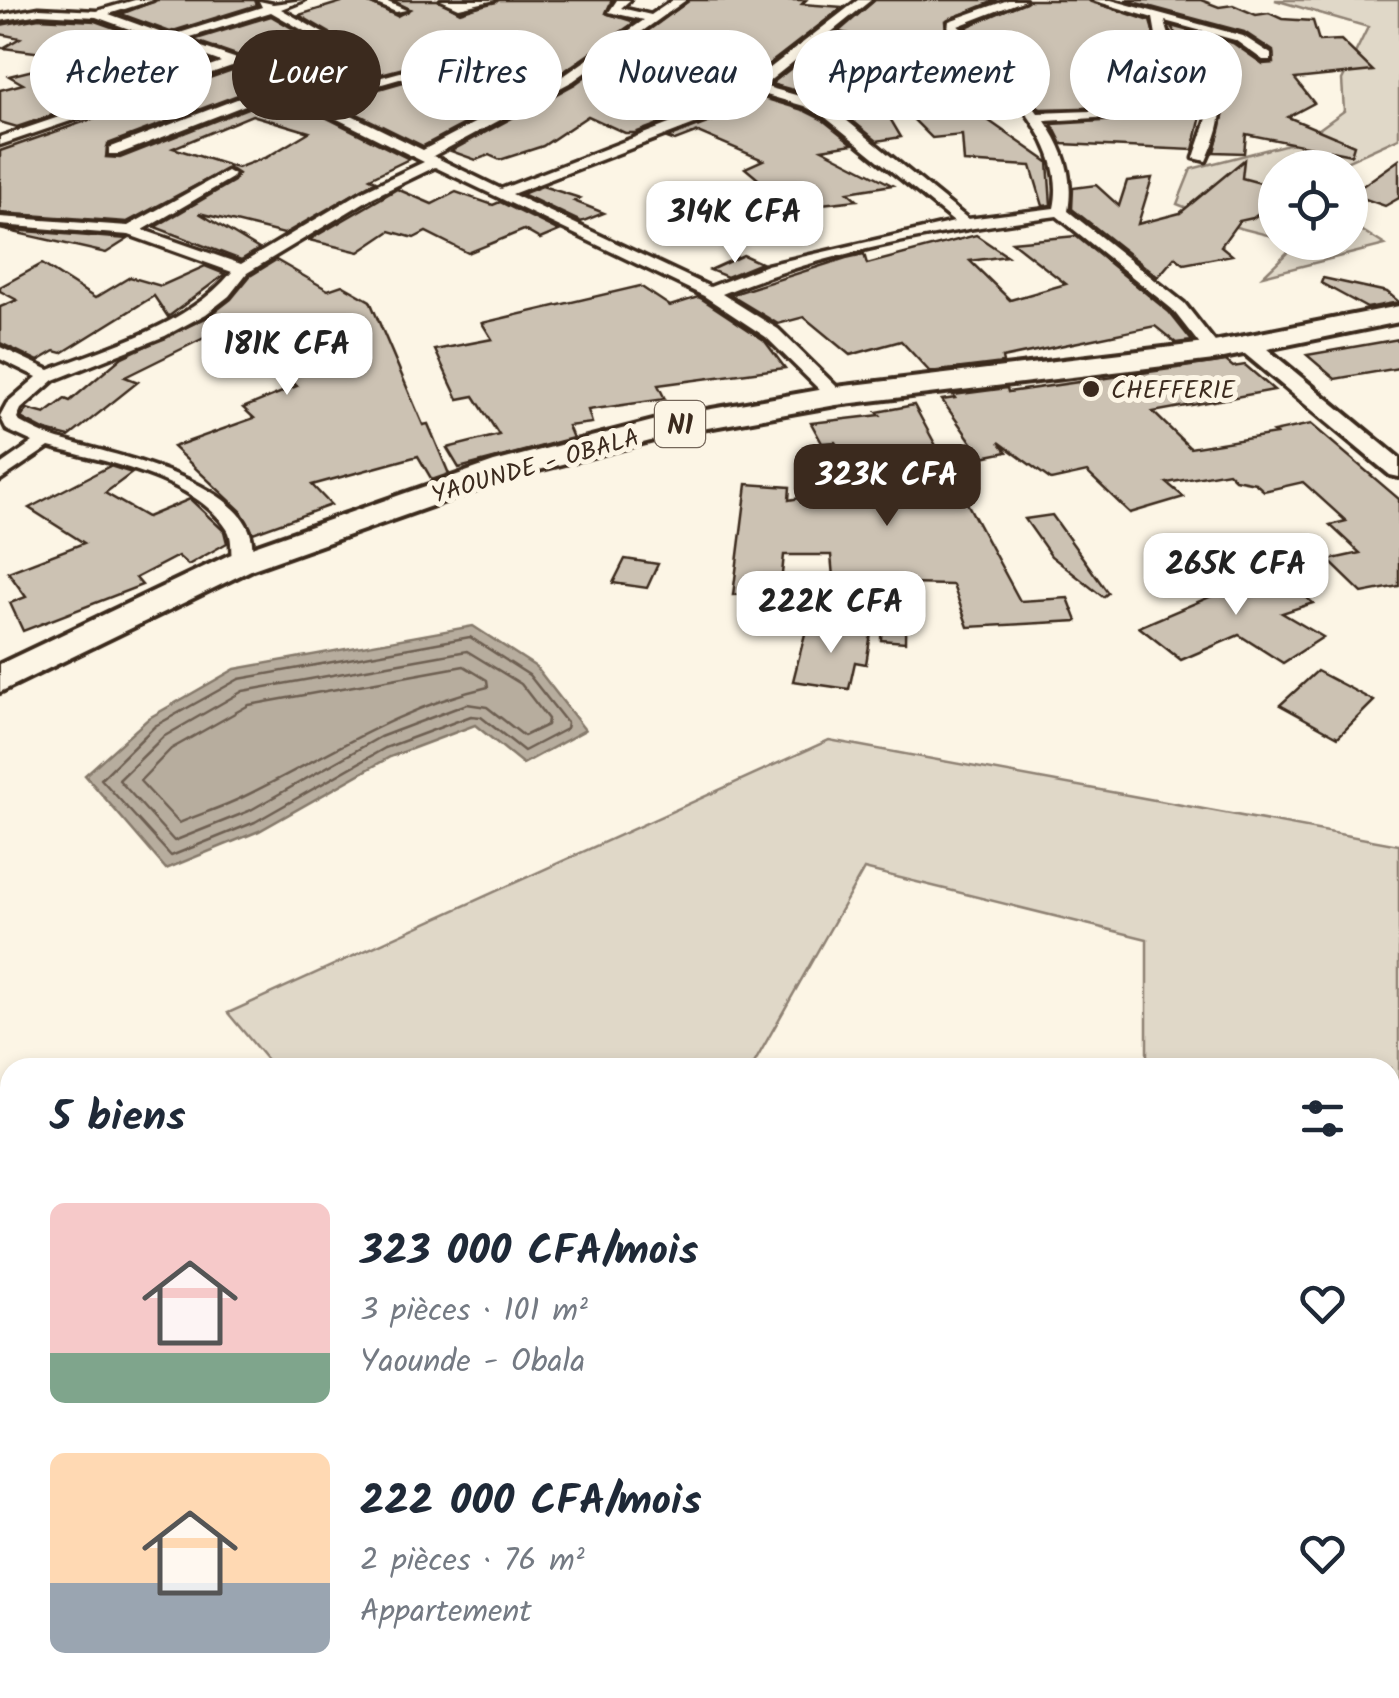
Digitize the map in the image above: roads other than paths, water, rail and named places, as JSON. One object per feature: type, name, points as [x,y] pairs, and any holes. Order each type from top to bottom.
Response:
[{"type":"highway","name":"YAOUNDE - OBALA","points":[[0,679],[241,562],[505,469],[683,423],[836,396],[1214,350],[1399,314]]},
{"type":"street","points":[[97,14],[147,0]]},
{"type":"street","points":[[256,0],[310,30]]},
{"type":"street","points":[[200,30],[298,0]]},
{"type":"street","points":[[373,0],[400,10]]},
{"type":"street","points":[[447,0],[459,5],[488,0]]},
{"type":"street","points":[[624,0],[613,10],[654,18]]},
{"type":"street","points":[[241,562],[240,531],[220,508],[182,482],[148,468],[46,442],[13,426],[8,418],[14,407],[48,376],[159,332],[200,311],[223,293],[242,270],[569,78],[680,0]]},
{"type":"street","points":[[825,30],[862,0]]},
{"type":"street","points":[[955,30],[954,22],[1020,0]]},
{"type":"street","points":[[1098,0],[1238,38],[1267,57]]},
{"type":"street","points":[[0,18],[60,3],[148,30]]},
{"type":"street","points":[[1158,16],[1160,30]]},
{"type":"street","points":[[212,54],[232,62]]},
{"type":"street","points":[[773,71],[793,55]]},
{"type":"street","points":[[0,141],[232,62]]},
{"type":"street","points":[[773,93],[830,114],[964,224]]},
{"type":"street","points":[[114,151],[232,105]]},
{"type":"street","points":[[355,120],[710,293],[772,333],[836,396]]},
{"type":"street","points":[[502,194],[692,120]]},
{"type":"street","points":[[1039,120],[1060,166],[1065,187],[1061,211]]},
{"type":"street","points":[[1201,158],[1213,120]]},
{"type":"street","points":[[131,231],[227,175]]},
{"type":"street","points":[[710,293],[772,268],[964,224],[1061,211],[1178,306],[1214,350]]},
{"type":"street","points":[[0,222],[131,231],[242,270]]},
{"type":"street","points":[[1247,344],[1394,460]]},
{"type":"street","points":[[0,352],[48,376]]},
{"type":"street","points":[[0,474],[46,442]]},
{"type":"water","points":[[473,626],[536,667],[585,730],[523,764],[475,725],[390,757],[259,831],[166,869],[85,775],[149,718],[235,669]]},
{"type":"place","name":"CHEFFERIE","points":[[1091,389]]}]
